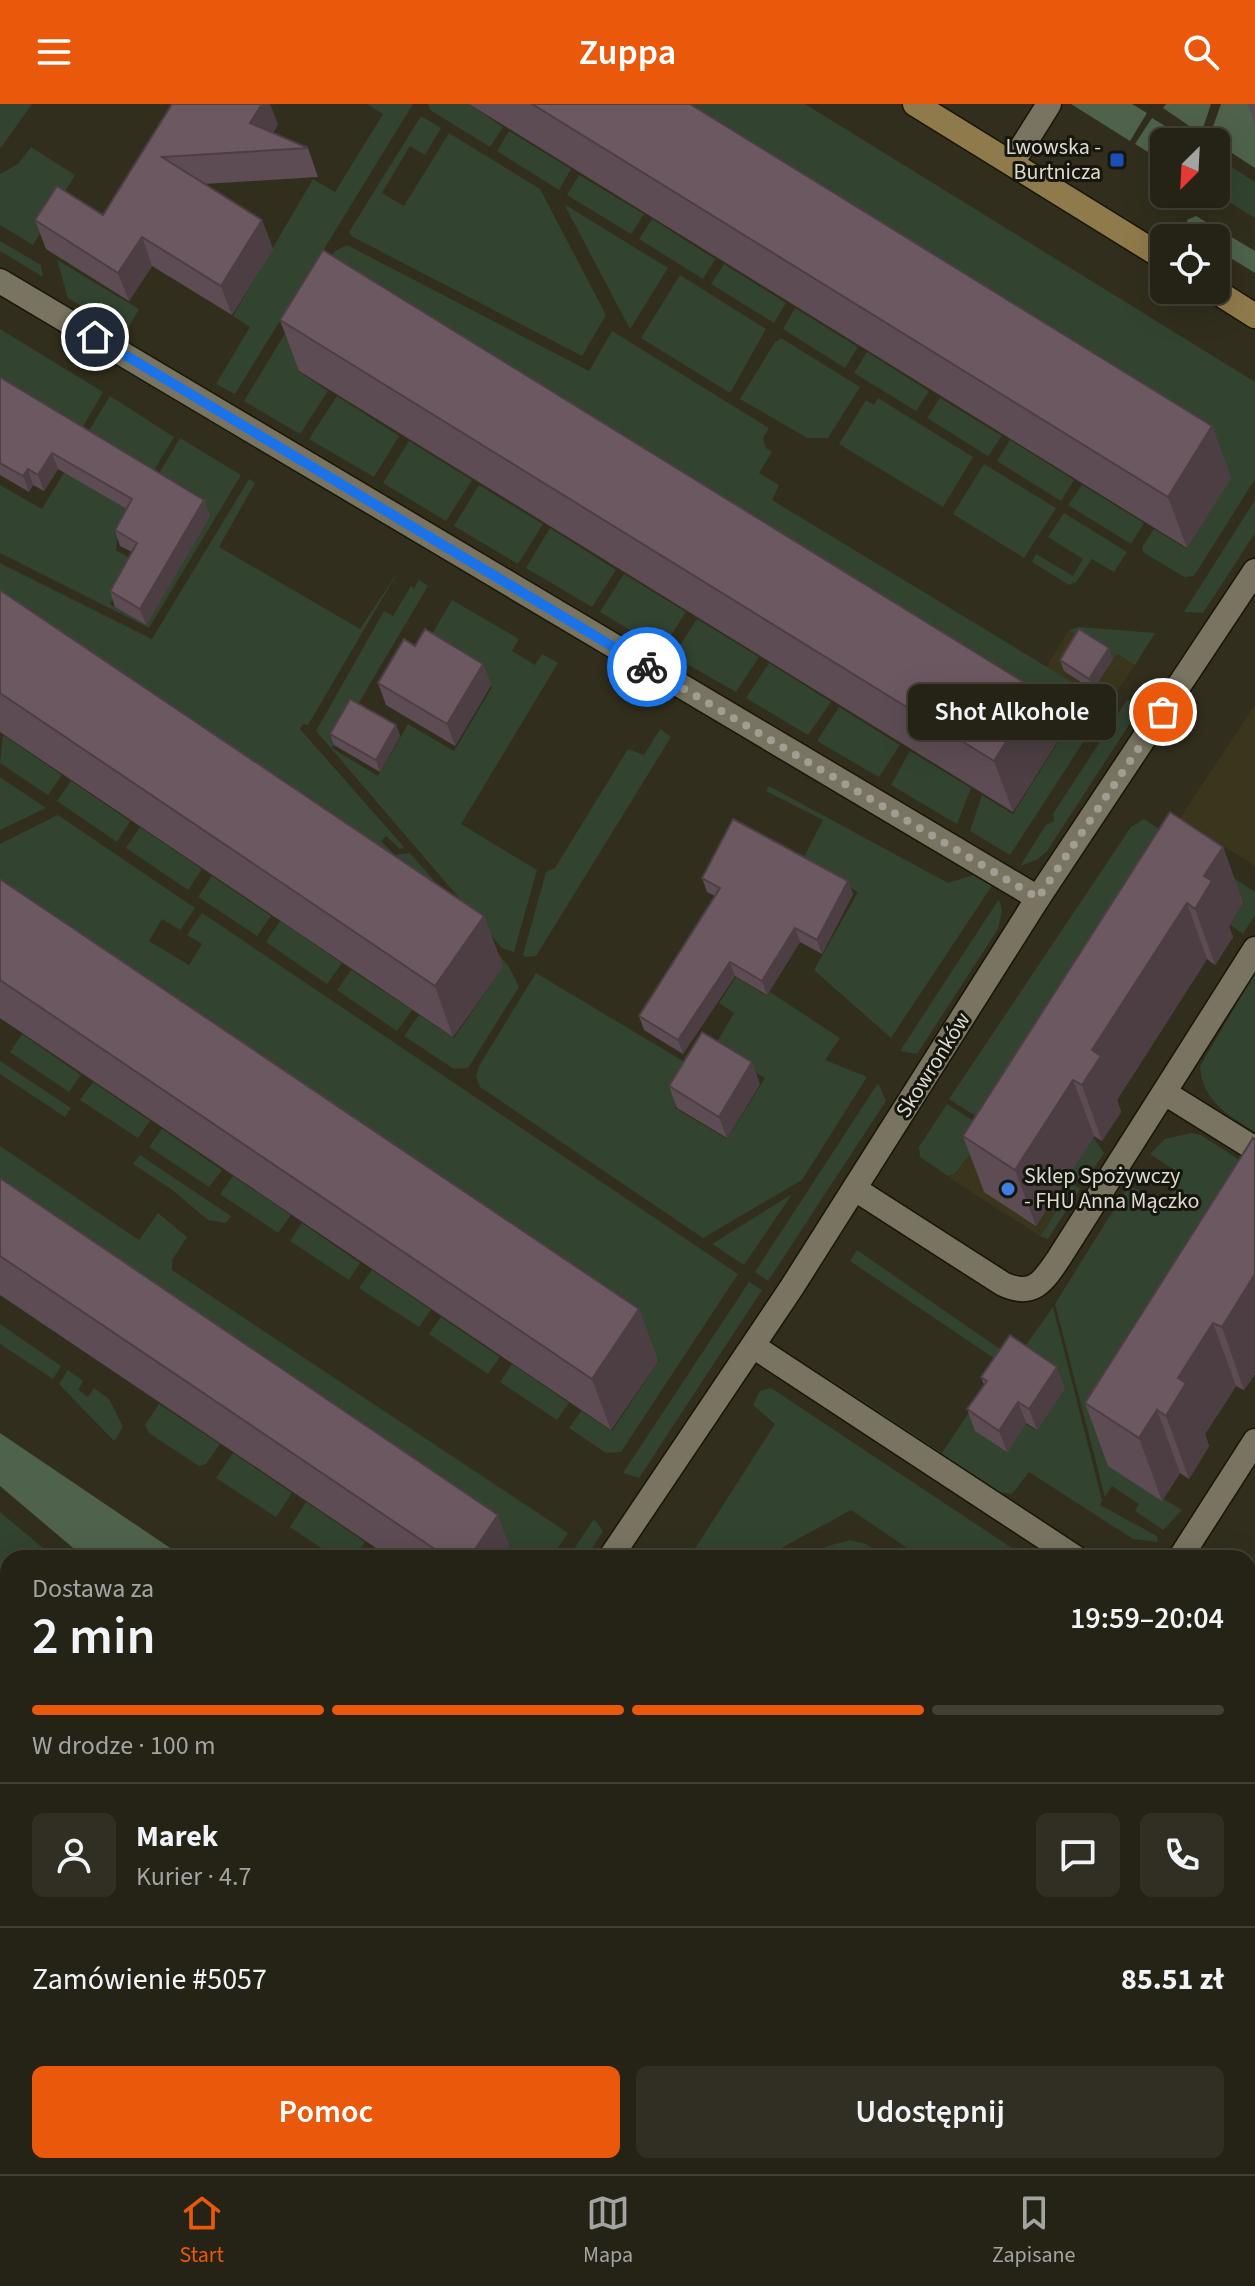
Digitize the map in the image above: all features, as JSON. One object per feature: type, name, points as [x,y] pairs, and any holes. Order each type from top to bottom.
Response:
[{"type":"street","points":[[915,104],[1150,249]]},
{"type":"street","points":[[1012,163],[1049,104]]},
{"type":"street","points":[[0,281],[1038,898]]},
{"type":"street","points":[[1230,300],[1255,316]]},
{"type":"street","name":"Skowronków","points":[[615,1550],[753,1346],[1038,898],[1255,571]]},
{"type":"street","points":[[855,1189],[1003,1284],[1030,1291],[1042,1282],[1059,1258],[1255,949]]},
{"type":"street","points":[[1165,1093],[1255,1149]]},
{"type":"street","points":[[753,1346],[1064,1550]]},
{"type":"street","points":[[1185,1550],[1255,1441]]},
{"type":"shaded area","points":[[1069,630],[1112,659],[1116,654],[1135,665],[1108,704],[1046,667]]},
{"type":"shaded area","points":[[1255,705],[1255,866],[1180,818]]},
{"type":"shaded area","points":[[974,1147],[1061,1204],[1040,1236],[948,1177],[956,1174]]},
{"type":"green space","points":[[0,104],[32,104],[0,149]]},
{"type":"green space","points":[[367,104],[413,104],[235,394],[216,384],[250,327],[233,316],[313,179],[335,192],[383,114]]},
{"type":"green space","points":[[428,104],[469,104],[503,127],[490,147],[430,110]]},
{"type":"green space","points":[[626,104],[805,104],[1255,382],[1255,479],[1194,576],[1184,577],[1143,552],[1142,547],[1154,529],[1187,549],[1231,477]]},
{"type":"green space","points":[[1071,104],[1132,104],[1147,113],[1130,141]]},
{"type":"green space","points":[[1166,104],[1211,104],[1203,128],[1192,128],[1163,108]]},
{"type":"green space","points":[[1221,104],[1255,104],[1255,168],[1230,152],[1230,128],[1213,128]]},
{"type":"green space","points":[[421,116],[441,128],[425,155],[410,146],[382,193],[404,206],[449,133],[540,189],[606,315],[582,356],[351,236],[349,232]]},
{"type":"green space","points":[[1152,118],[1168,128],[1150,128],[1150,153],[1135,144]]},
{"type":"green space","points":[[509,131],[571,169],[559,190],[497,151]]},
{"type":"green space","points":[[31,147],[75,175],[33,245],[0,225],[0,174],[18,164]]},
{"type":"green space","points":[[1230,166],[1255,182],[1255,218],[1230,203]]},
{"type":"green space","points":[[579,175],[644,214],[631,234],[567,195]]},
{"type":"green space","points":[[564,204],[668,268],[630,329]]},
{"type":"green space","points":[[1196,216],[1209,224],[1187,224],[1187,220]]},
{"type":"green space","points":[[652,219],[715,259],[703,279],[639,239]]},
{"type":"green space","points":[[1230,236],[1255,251],[1255,273],[1230,258]]},
{"type":"green space","points":[[0,241],[41,265],[43,277],[0,251]]},
{"type":"green space","points":[[347,245],[589,371],[612,331],[769,428],[763,438],[766,448],[772,452],[759,473],[779,485],[772,500],[1108,704],[1010,855],[970,831],[982,795],[1013,814],[1058,742],[342,300],[298,371],[328,391],[300,434],[244,401],[335,251]]},
{"type":"green space","points":[[57,260],[139,309],[126,332],[68,298]]},
{"type":"green space","points":[[724,264],[786,303],[774,323],[711,284]]},
{"type":"green space","points":[[680,275],[766,329],[730,393],[641,338]]},
{"type":"green space","points":[[795,308],[858,347],[845,368],[783,329]]},
{"type":"green space","points":[[0,329],[103,392],[78,435],[0,388]]},
{"type":"green space","points":[[781,338],[860,387],[828,438],[807,438],[740,399],[775,342]]},
{"type":"green space","points":[[867,352],[929,391],[916,411],[854,373]]},
{"type":"green space","points":[[110,396],[174,437],[119,528],[116,550],[151,570],[127,574],[110,604],[146,625],[210,515],[154,482],[180,438],[241,475],[149,628],[0,553],[0,485],[42,509]]},
{"type":"green space","points":[[337,396],[399,436],[374,477],[309,439]]},
{"type":"green space","points":[[878,398],[973,457],[943,507],[839,444],[866,400],[874,405]]},
{"type":"green space","points":[[940,398],[1002,436],[988,456],[927,418]]},
{"type":"green space","points":[[1010,440],[1074,480],[1061,501],[997,461]]},
{"type":"green space","points":[[409,441],[472,480],[446,521],[383,483]]},
{"type":"green space","points":[[984,464],[1056,508],[1024,558],[953,514]]},
{"type":"green space","points":[[249,479],[255,483],[219,547],[360,629],[399,570],[308,725],[303,724],[300,729],[404,847],[400,849],[386,836],[381,841],[395,855],[410,853],[508,965],[519,987],[468,1068],[454,1069],[404,1036],[419,1015],[454,1038],[503,967],[0,628],[0,563],[152,639]]},
{"type":"green space","points":[[479,485],[543,524],[518,564],[454,526]]},
{"type":"green space","points":[[1082,485],[1144,523],[1131,544],[1068,505]]},
{"type":"green space","points":[[1255,500],[1255,533],[1203,613],[1184,612]]},
{"type":"green space","points":[[1064,513],[1127,552],[1114,572],[1092,559],[1076,582],[1069,585],[1032,562],[1036,554],[1073,576],[1083,559],[1048,537]]},
{"type":"green space","points":[[550,528],[616,570],[592,607],[526,568]]},
{"type":"green space","points":[[624,574],[686,612],[662,649],[600,612]]},
{"type":"green space","points":[[419,580],[428,586],[332,748],[378,776],[408,724],[454,751],[492,687],[425,646],[452,600],[519,639],[512,651],[535,665],[542,654],[558,663],[461,824],[537,870],[514,952],[502,948],[316,731],[384,611],[393,616],[411,586],[414,588]]},
{"type":"green space","points":[[697,619],[759,657],[736,692],[673,656]]},
{"type":"green space","points":[[1079,627],[1155,633],[1135,665],[1117,654],[1113,659],[1069,630]]},
{"type":"green space","points":[[769,663],[831,702],[808,735],[746,698]]},
{"type":"green space","points":[[1127,700],[1140,708],[1047,851],[1036,860],[1020,866],[1046,825],[1054,821],[1053,814]]},
{"type":"green space","points":[[839,707],[900,745],[879,777],[817,741]]},
{"type":"green space","points":[[660,729],[671,737],[536,956],[525,957],[523,955],[546,872],[555,868],[628,749],[644,755]]},
{"type":"green space","points":[[3,735],[62,775],[48,795],[0,763]]},
{"type":"green space","points":[[910,751],[971,788],[957,824],[891,785]]},
{"type":"green space","points":[[0,777],[46,808],[0,830]]},
{"type":"green space","points":[[71,781],[130,821],[117,842],[57,801]]},
{"type":"green space","points":[[769,786],[948,883],[977,874],[993,884],[891,1038],[814,970],[858,892],[802,861],[823,820],[766,791]]},
{"type":"green space","points":[[58,815],[195,908],[180,930],[162,919],[149,941],[189,965],[202,944],[187,935],[202,913],[738,1274],[621,1452],[606,1453],[569,1428],[581,1411],[612,1431],[659,1360],[0,917],[0,844]]},
{"type":"green space","points":[[1144,819],[1255,892],[1255,915],[1243,934],[1230,925],[1244,902],[1191,868],[1072,1169],[1093,1137],[1104,1153],[1083,1185],[949,1099],[1131,827]]},
{"type":"green space","points":[[140,827],[202,869],[188,890],[126,848]]},
{"type":"green space","points":[[212,876],[271,916],[257,936],[198,897]]},
{"type":"green space","points":[[999,899],[1002,911],[998,929],[917,1054],[900,1051]]},
{"type":"green space","points":[[280,921],[342,963],[327,984],[266,942]]},
{"type":"green space","points":[[351,970],[412,1010],[397,1031],[337,990]]},
{"type":"green space","points":[[536,973],[698,1070],[675,1108],[727,1139],[765,1078],[714,1047],[734,1013],[719,1003],[736,977],[767,996],[770,992],[840,1038],[825,1060],[867,1077],[802,1180],[703,1238],[480,1087],[476,1077],[479,1066]]},
{"type":"green space","points":[[1255,973],[1255,1132],[1226,1113],[1211,1098],[1200,1066]]},
{"type":"green space","points":[[22,1034],[81,1075],[69,1092],[10,1052]]},
{"type":"green space","points":[[0,1061],[71,1108],[65,1117],[0,1074]]},
{"type":"green space","points":[[93,1082],[150,1121],[138,1138],[80,1100]]},
{"type":"green space","points":[[878,1083],[886,1101],[768,1281],[755,1272]]},
{"type":"green space","points":[[947,1104],[1080,1189],[1048,1239],[1040,1236],[1061,1204],[975,1147],[955,1174],[948,1176],[920,1157],[919,1147]]},
{"type":"green space","points":[[162,1129],[222,1170],[209,1187],[149,1147]]},
{"type":"green space","points":[[1191,1133],[1201,1135],[1255,1170],[1108,1465],[1182,1510],[1163,1530],[1135,1511],[1139,1504],[1112,1486],[1105,1497],[1055,1304],[1129,1185],[1164,1204],[1182,1175],[1150,1154],[1165,1139]]},
{"type":"green space","points":[[0,1146],[139,1240],[158,1213],[187,1237],[172,1260],[172,1270],[568,1533],[556,1550],[494,1550],[0,1216]]},
{"type":"green space","points":[[140,1155],[231,1216],[226,1223],[208,1220],[171,1189],[133,1164]]},
{"type":"green space","points":[[233,1176],[291,1215],[278,1233],[220,1194]]},
{"type":"green space","points":[[792,1194],[744,1265],[712,1244]]},
{"type":"green space","points":[[302,1223],[360,1263],[349,1280],[290,1241]]},
{"type":"green space","points":[[857,1250],[1007,1354],[1001,1363],[850,1261]]},
{"type":"green space","points":[[372,1270],[431,1310],[419,1327],[359,1288]]},
{"type":"green space","points":[[749,1282],[762,1290],[639,1478],[623,1473]]},
{"type":"green space","points":[[1053,1307],[1102,1500],[1100,1505],[1157,1536],[1158,1542],[1133,1539],[1029,1472],[1012,1494],[998,1492],[790,1352],[942,1453],[979,1397],[1036,1430],[1018,1356]]},
{"type":"green space","points":[[441,1317],[500,1357],[488,1374],[429,1334]]},
{"type":"green space","points":[[0,1324],[61,1366],[53,1379],[0,1344]]},
{"type":"green space","points":[[512,1364],[569,1403],[557,1420],[500,1382]]},
{"type":"green space","points":[[68,1370],[83,1381],[78,1390],[88,1397],[94,1388],[109,1399],[123,1427],[114,1441],[59,1384]]},
{"type":"green space","points":[[771,1388],[1015,1550],[910,1550],[851,1510],[778,1550],[694,1550],[775,1424],[753,1405],[760,1391]]},
{"type":"green space","points":[[159,1404],[220,1444],[206,1464],[199,1466],[149,1433],[145,1425]]},
{"type":"green space","points":[[0,1433],[173,1550],[76,1550],[0,1486]]},
{"type":"green space","points":[[233,1453],[292,1493],[276,1517],[216,1478]]},
{"type":"green space","points":[[306,1502],[365,1542],[360,1550],[324,1550],[290,1527]]},
{"type":"green space","points":[[0,1512],[45,1550],[0,1550]]},
{"type":"green space","points":[[594,1519],[603,1531],[591,1550],[573,1550]]},
{"type":"green space","points":[[850,1540],[875,1550],[820,1550]]},
{"type":"building","points":[[172,104],[262,104],[250,123],[308,148],[162,157],[262,220],[221,286],[142,237],[118,273],[35,220],[57,186],[103,215]]},
{"type":"building","points":[[532,104],[690,104],[1212,426],[1168,497]]},
{"type":"building","points":[[323,250],[1038,691],[994,761],[280,320]]},
{"type":"building","points":[[0,377],[204,500],[140,609],[110,591],[137,543],[115,530],[132,499],[52,453],[38,475],[28,469],[23,476],[0,463]]},
{"type":"building","points":[[0,590],[484,916],[435,986],[0,693]]},
{"type":"building","points":[[425,629],[483,664],[447,724],[378,683],[404,639],[415,646]]},
{"type":"building","points":[[1079,629],[1109,648],[1089,679],[1060,660]]},
{"type":"building","points":[[350,699],[396,725],[376,760],[330,734]]},
{"type":"building","points":[[1170,812],[1223,847],[1204,876],[1212,881],[1195,909],[1187,903],[1092,1050],[1101,1056],[1082,1085],[1073,1080],[1015,1170],[963,1136]]},
{"type":"building","points":[[733,819],[848,881],[817,940],[795,928],[762,981],[730,962],[678,1040],[639,1016],[720,888],[702,878]]},
{"type":"building","points":[[0,879],[639,1309],[592,1379],[0,980]]},
{"type":"building","points":[[702,1032],[752,1062],[719,1117],[669,1086]]},
{"type":"building","points":[[1253,1138],[1255,1274],[1222,1327],[1213,1323],[1178,1378],[1186,1383],[1166,1416],[1157,1410],[1139,1438],[1085,1403]]},
{"type":"building","points":[[0,1178],[498,1515],[474,1550],[436,1550],[0,1256]]},
{"type":"building","points":[[1010,1335],[1057,1367],[1029,1409],[1018,1402],[999,1431],[967,1409],[987,1381],[981,1377]]},
{"type":"way so far","points":[[647,667],[1038,898],[1163,712]]},
{"type":"place","name":"Lwowska - Burtnicza","points":[[1117,160]]},
{"type":"place","name":"Shot Alkohole","points":[[1163,712]]},
{"type":"place","name":"Sklep Spożywczy - FHU Anna Mączko","points":[[1008,1189]]},
{"type":"route","points":[[95,337],[647,667]]}]
